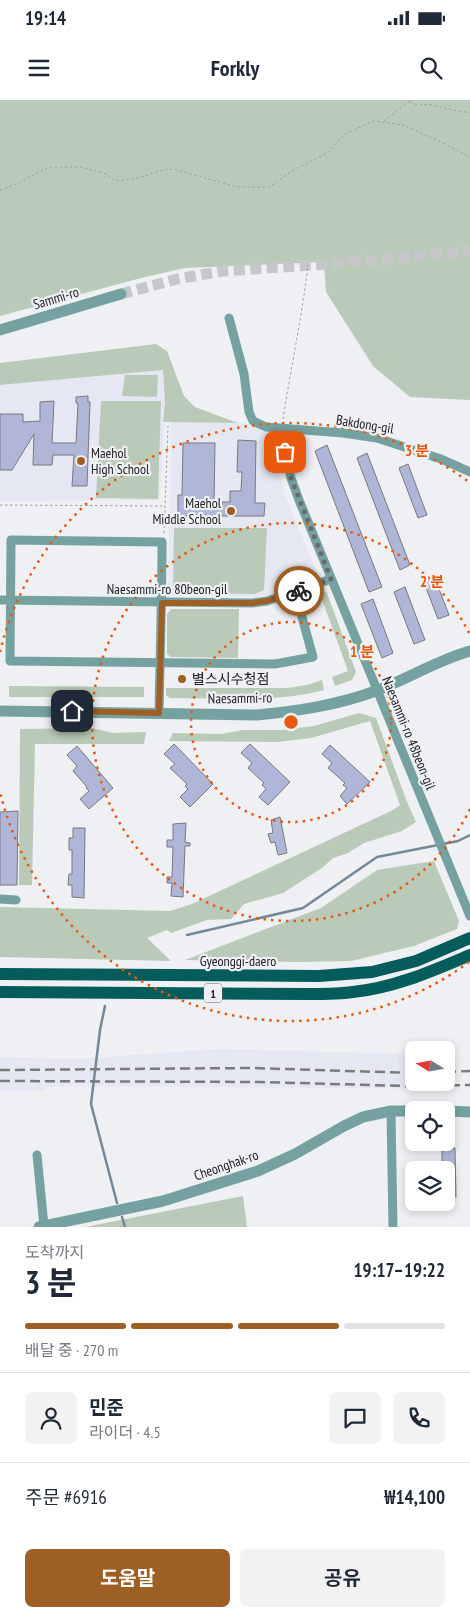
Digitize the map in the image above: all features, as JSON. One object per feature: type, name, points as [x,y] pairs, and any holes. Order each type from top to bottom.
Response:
[{"type":"main road","name":"Gyeonggi-daero","points":[[0,974],[319,976],[372,972],[416,961],[470,938]]},
{"type":"main road","name":"1","points":[[0,992],[310,994],[354,992],[424,974],[470,955]]},
{"type":"street","name":"Sammi-ro","points":[[0,330],[121,294]]},
{"type":"street","name":"Bakdong-gil","points":[[229,318],[244,374],[249,412],[253,421],[266,427],[343,433],[377,438],[433,456],[470,472]]},
{"type":"street","name":"Naesammi-ro 48beon-gil","points":[[281,429],[291,478],[470,916]]},
{"type":"street","points":[[159,713],[160,663],[162,603],[162,542],[11,540],[10,661],[160,663],[275,664],[313,657],[295,592]]},
{"type":"street","name":"Naesammi-ro 80beon-gil","points":[[0,600],[252,603],[267,601],[331,579]]},
{"type":"street","name":"Naesammi-ro","points":[[0,711],[257,714],[292,711],[330,705],[377,691],[470,651]]},
{"type":"street","points":[[0,899],[16,900]]},
{"type":"street","points":[[392,1111],[393,1227]]},
{"type":"street","name":"Cheonghak-ro","points":[[42,1226],[163,1201],[258,1171],[295,1154],[363,1117],[392,1111],[405,1111]]},
{"type":"street","points":[[455,1111],[470,1112]]},
{"type":"street","points":[[37,1155],[42,1226]]},
{"type":"path","points":[[384,122],[410,101],[417,106],[431,104],[460,112],[470,112]]},
{"type":"path","points":[[0,190],[14,185],[49,166],[70,166],[106,174],[115,181],[138,178],[163,170],[174,169],[237,187],[269,186],[292,171],[327,153],[345,134],[374,121],[403,125],[470,157]]},
{"type":"path","points":[[281,429],[301,319],[308,265]]},
{"type":"path","points":[[164,533],[168,426]]},
{"type":"path","points":[[0,505],[165,506]]},
{"type":"shaded area","name":"Maehol High School","points":[[163,370],[165,402],[160,500],[0,501],[0,385]]},
{"type":"shaded area","name":"Maehol Middle School","points":[[171,422],[245,423],[274,435],[274,453],[286,498],[316,570],[313,579],[269,595],[254,597],[171,596],[168,592]]},
{"type":"shaded area","points":[[218,1049],[405,1054],[405,1089],[78,1086],[46,1087],[45,1091],[0,1091],[0,1057],[77,1059]]},
{"type":"green space","points":[[0,100],[470,100],[470,400],[410,397],[373,366],[326,292],[324,262],[185,268],[0,316]]},
{"type":"green space","points":[[156,344],[167,351],[184,396],[195,407],[238,423],[163,422],[165,402],[163,370],[0,385],[0,363]]},
{"type":"green space","points":[[125,375],[158,375],[157,397],[122,396]]},
{"type":"green space","points":[[101,401],[161,401],[158,499],[96,498]]},
{"type":"green space","points":[[174,528],[267,528],[264,590],[255,594],[173,593]]},
{"type":"green space","points":[[322,590],[327,593],[356,672],[352,680],[335,686],[332,677],[348,671],[319,591]]},
{"type":"green space","points":[[171,609],[239,609],[238,658],[171,657],[167,654],[167,614]]},
{"type":"green space","points":[[322,680],[324,690],[287,697],[229,699],[170,698],[166,695],[166,688],[287,688],[307,685]]},
{"type":"green space","points":[[9,686],[144,687],[144,697],[9,697]]},
{"type":"green space","points":[[359,713],[376,718],[416,822],[402,831],[364,843],[348,853],[333,858],[322,868],[283,893],[244,904],[231,919],[207,920],[171,933],[167,930],[147,938],[171,961],[0,957],[0,907],[170,911],[192,904],[393,810],[400,805],[370,721],[311,738],[277,742],[169,741],[173,733],[221,734],[243,730],[282,730],[314,726]]},
{"type":"green space","points":[[92,728],[113,733],[146,732],[144,744],[35,744],[32,885],[19,885],[20,729]]},
{"type":"green space","points":[[434,861],[459,921],[457,929],[414,946],[351,961],[185,960],[321,908],[377,870]]},
{"type":"green space","points":[[243,1196],[247,1227],[85,1227]]},
{"type":"building","points":[[88,396],[88,402],[90,402],[87,486],[72,486],[74,455],[53,455],[52,465],[33,465],[34,434],[12,470],[0,470],[0,414],[23,414],[23,422],[40,421],[40,402],[54,401],[52,443],[76,443],[78,403],[76,403],[76,397]]},
{"type":"building","points":[[238,440],[256,441],[255,503],[265,503],[264,516],[178,516],[178,495],[182,495],[183,443],[215,443],[214,502],[230,502],[230,491],[241,491],[242,472],[237,472]]},
{"type":"building","points":[[327,445],[382,587],[369,592],[315,451]]},
{"type":"building","points":[[367,453],[410,565],[400,570],[357,458]]},
{"type":"building","points":[[408,464],[427,515],[418,518],[399,468]]},
{"type":"building","points":[[434,576],[449,615],[438,619],[423,580]]},
{"type":"building","points":[[405,587],[425,640],[414,644],[394,592]]},
{"type":"building","points":[[373,599],[393,653],[382,658],[361,604]]},
{"type":"building","points":[[174,744],[213,784],[190,807],[180,797],[188,789],[185,786],[187,784],[170,768],[175,764],[164,754]]},
{"type":"building","points":[[250,744],[290,782],[268,805],[259,797],[266,789],[262,785],[264,783],[248,768],[252,763],[241,753]]},
{"type":"building","points":[[330,745],[370,782],[347,804],[340,796],[347,788],[343,785],[345,783],[328,768],[332,763],[322,754]]},
{"type":"building","points":[[77,746],[113,788],[89,809],[80,799],[89,791],[73,771],[77,766],[67,755]]},
{"type":"building","points":[[18,811],[17,885],[0,885],[0,812]]},
{"type":"building","points":[[280,817],[287,853],[278,855],[275,842],[271,843],[268,834],[273,833],[271,820]]},
{"type":"building","points":[[186,823],[185,842],[190,843],[190,846],[185,846],[183,897],[171,896],[172,883],[167,883],[167,877],[172,877],[173,847],[167,847],[167,840],[173,840],[173,824]]},
{"type":"building","points":[[73,828],[85,828],[84,898],[72,897],[72,885],[68,885],[69,874],[72,874],[72,850],[69,850],[69,838],[73,838]]},
{"type":"building","points":[[455,1148],[456,1197],[455,1161],[442,1161],[442,1151],[455,1151]]},
{"type":"waterway","points":[[443,844],[458,841],[470,835]]},
{"type":"waterway","points":[[187,935],[303,908],[377,857],[438,845]]},
{"type":"waterway","points":[[105,1006],[100,1030],[91,1104],[117,1203]]},
{"type":"waterway","points":[[122,1217],[125,1227]]},
{"type":"tunnel","points":[[121,294],[177,279],[223,271],[342,263],[470,251]]},
{"type":"railway","points":[[0,1070],[251,1068],[405,1073]]},
{"type":"railway","points":[[455,1072],[470,1071]]},
{"type":"railway","points":[[0,1081],[260,1082],[407,1086],[470,1085]]},
{"type":"way so far","points":[[285,452],[291,478],[331,579],[299,591]]},
{"type":"place","name":"Maehol High School","points":[[81,461]]},
{"type":"place","name":"Maehol Middle School","points":[[231,511]]},
{"type":"place","name":"별스시수청점","points":[[182,679]]},
{"type":"route","points":[[72,711],[159,713],[162,603],[252,603],[267,601],[299,591]]}]
